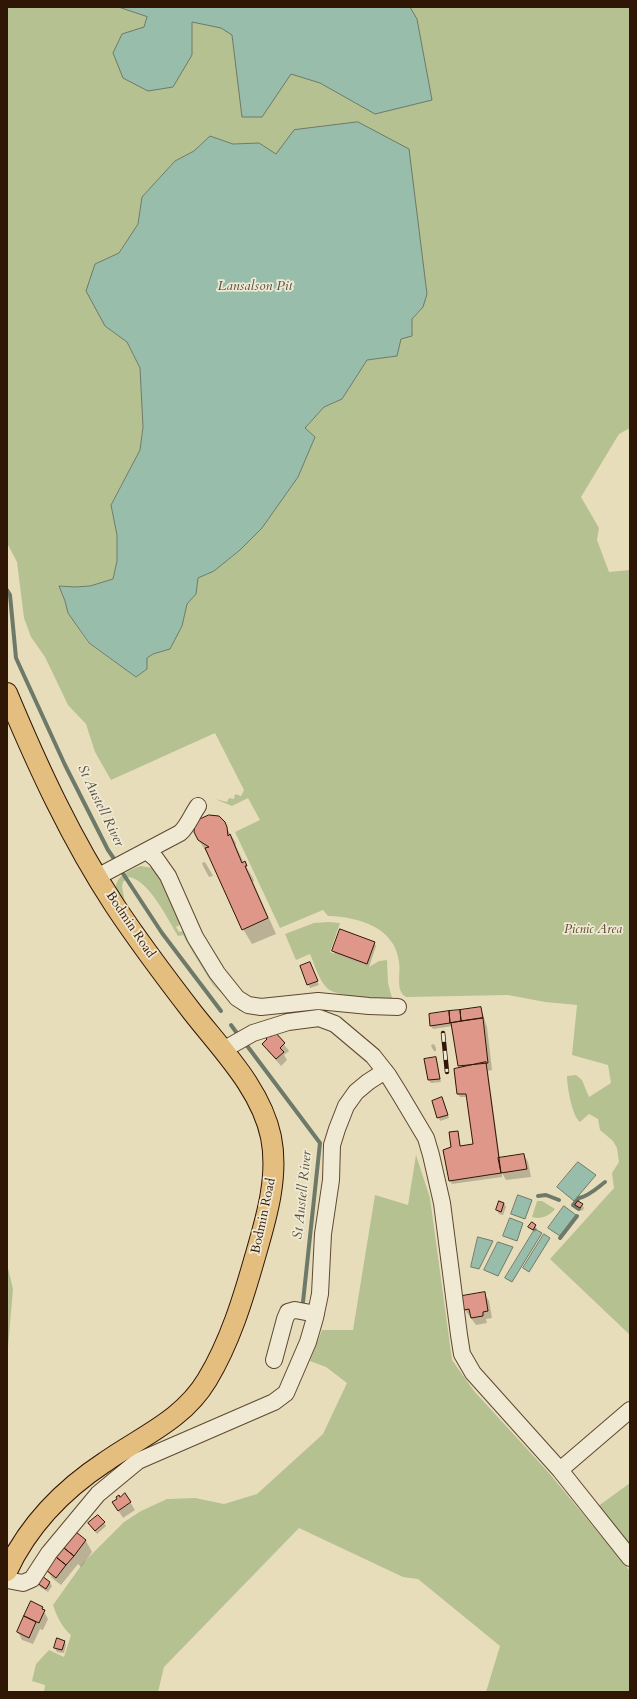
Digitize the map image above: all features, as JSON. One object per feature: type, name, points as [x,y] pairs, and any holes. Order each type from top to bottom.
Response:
[{"type":"main road","name":"Bodmin Road","points":[[7,693],[56,802],[102,874],[134,934],[234,1044],[249,1086],[259,1104],[270,1135],[273,1163],[272,1186],[263,1230],[247,1286],[225,1347],[205,1383],[184,1409],[157,1430],[106,1461],[59,1498],[26,1538],[7,1571]]},
{"type":"lane","points":[[102,874],[184,830],[187,827],[190,817],[198,806]]},
{"type":"lane","points":[[147,851],[156,859],[168,876],[195,937],[217,973],[237,998],[248,1005],[261,1007],[318,1000],[369,1006],[398,1007]]},
{"type":"lane","points":[[234,1044],[253,1033],[288,1022],[319,1018],[335,1024],[358,1042],[385,1071],[426,1138],[431,1155],[442,1204],[458,1336],[462,1354],[473,1373],[487,1391],[560,1470],[630,1558]]},
{"type":"lane","points":[[7,1580],[23,1583],[32,1579],[49,1553],[98,1494],[138,1462],[274,1402],[286,1393],[308,1342],[320,1294],[323,1234],[330,1180],[332,1145],[346,1106],[356,1092],[385,1071]]},
{"type":"lane","points":[[274,1360],[288,1312],[295,1310],[316,1314]]},
{"type":"lane","points":[[560,1470],[630,1410]]},
{"type":"green space","name":"Picnic Area","points":[[7,7],[630,7],[630,428],[619,434],[581,497],[599,528],[597,540],[609,572],[630,570],[630,1335],[550,1259],[614,1188],[612,1173],[619,1162],[617,1148],[613,1141],[600,1130],[598,1119],[589,1114],[580,1122],[577,1119],[570,1100],[567,1076],[576,1075],[582,1080],[589,1097],[611,1083],[608,1065],[572,1055],[577,1005],[545,1002],[508,995],[406,997],[399,986],[399,962],[396,950],[383,932],[373,926],[351,919],[328,916],[323,910],[280,928],[235,832],[260,820],[248,798],[232,806],[215,799],[227,802],[229,798],[234,799],[235,794],[241,796],[244,790],[215,733],[111,780],[95,752],[86,724],[68,705],[45,657],[31,637],[24,618],[17,562],[7,543]],"holes":[[[210,136],[233,144],[259,143],[276,154],[423,307],[412,319],[401,339],[380,358],[367,360],[342,399],[324,407],[305,428],[315,437],[298,477],[262,528],[240,550],[214,571],[198,578],[196,594],[187,604],[182,626],[170,649],[153,654],[147,658],[146,670],[136,677],[88,643],[68,613],[59,586],[90,586],[113,579],[117,561],[117,535],[111,504],[140,450],[143,424],[140,368],[127,342],[105,326],[95,264],[119,253],[138,224],[142,197],[175,161],[194,151]]]},
{"type":"green space","points":[[141,866],[152,868],[157,873],[183,923],[176,927],[179,932],[185,930],[214,984],[242,1010],[240,1011],[213,985],[183,935],[178,936],[151,893],[144,885],[129,877],[123,882],[122,887],[126,907],[123,903],[116,889],[116,885],[120,877],[128,871]]},
{"type":"green space","points":[[314,923],[340,923],[330,952],[369,967],[379,961],[387,960],[388,983],[392,998],[357,997],[331,991],[321,980],[310,954],[296,960],[285,934]]},
{"type":"green space","points":[[416,1155],[430,1198],[452,1360],[474,1391],[549,1473],[630,1571],[630,1692],[486,1692],[500,1646],[418,1579],[403,1577],[299,1528],[164,1667],[158,1692],[44,1692],[45,1685],[32,1681],[36,1664],[49,1650],[64,1657],[71,1635],[60,1622],[53,1605],[83,1563],[124,1522],[141,1511],[167,1499],[195,1498],[224,1504],[257,1494],[323,1434],[347,1383],[326,1367],[310,1361],[322,1330],[353,1330],[375,1195],[408,1205]]},
{"type":"green space","points":[[537,1201],[542,1201],[555,1209],[545,1217],[532,1217]]},
{"type":"green space","points":[[7,1264],[13,1289],[7,1359]]},
{"type":"green space","points":[[630,1483],[630,1548],[597,1507]]},
{"type":"water","points":[[119,7],[410,7],[417,19],[432,100],[375,114],[320,83],[291,74],[262,117],[242,117],[232,35],[221,28],[192,22],[192,55],[173,87],[148,91],[123,78],[113,53],[122,34],[144,27],[147,17]]},
{"type":"water","name":"Lansalson Pit","points":[[358,122],[409,149],[427,294],[423,307],[412,319],[412,336],[401,339],[397,356],[367,360],[342,399],[324,407],[305,428],[315,437],[298,477],[262,528],[240,550],[214,571],[198,578],[196,594],[187,604],[182,626],[170,649],[153,654],[147,658],[147,669],[136,677],[89,643],[68,613],[59,586],[90,586],[113,579],[117,561],[117,535],[111,505],[140,450],[143,427],[140,368],[127,342],[105,326],[86,291],[95,264],[119,253],[138,224],[142,197],[175,161],[194,151],[210,136],[233,144],[259,143],[276,154],[294,130]]},
{"type":"water","points":[[578,1162],[596,1175],[574,1201],[557,1187]]},
{"type":"water","points":[[518,1195],[532,1200],[525,1219],[511,1214]]},
{"type":"water","points":[[564,1206],[576,1215],[560,1236],[548,1228]]},
{"type":"water","points":[[510,1218],[523,1223],[517,1241],[503,1236]]},
{"type":"water","points":[[535,1229],[542,1233],[512,1282],[505,1278]]},
{"type":"water","points":[[544,1234],[550,1238],[529,1272],[523,1268]]},
{"type":"water","points":[[478,1237],[493,1241],[479,1269],[471,1267]]},
{"type":"water","points":[[498,1242],[513,1247],[498,1276],[484,1270]]},
{"type":"building","points":[[209,815],[219,816],[225,822],[228,836],[230,834],[242,863],[245,861],[247,866],[245,866],[268,918],[242,930],[205,848],[209,847],[198,840],[194,832],[195,824],[200,819]]},
{"type":"building","points":[[340,929],[375,942],[367,964],[332,951]]},
{"type":"building","points":[[310,962],[318,981],[307,985],[300,966]]},
{"type":"building","points":[[481,1007],[483,1018],[461,1021],[460,1010]]},
{"type":"building","points":[[460,1010],[461,1021],[450,1023],[449,1011]]},
{"type":"building","points":[[449,1011],[450,1023],[430,1026],[429,1014]]},
{"type":"building","points":[[483,1018],[488,1063],[458,1066],[451,1023]]},
{"type":"building","points":[[275,1032],[285,1043],[280,1048],[284,1052],[276,1059],[262,1044],[267,1039],[265,1037],[269,1034],[271,1036]]},
{"type":"building","points":[[436,1057],[440,1079],[428,1080],[424,1059]]},
{"type":"building","points":[[486,1062],[501,1173],[449,1181],[443,1150],[451,1147],[449,1132],[458,1131],[460,1146],[473,1144],[466,1094],[457,1094],[454,1069]]},
{"type":"building","points":[[442,1097],[448,1115],[437,1118],[432,1101]]},
{"type":"building","points":[[524,1154],[527,1169],[501,1173],[498,1158]]},
{"type":"building","points":[[499,1201],[504,1203],[501,1212],[496,1210]]},
{"type":"building","points":[[578,1201],[583,1204],[580,1208],[575,1205]]},
{"type":"building","points":[[532,1222],[536,1225],[533,1230],[528,1227]]},
{"type":"building","points":[[485,1292],[488,1311],[483,1312],[483,1316],[471,1318],[469,1309],[464,1310],[462,1296]]},
{"type":"building","points":[[125,1493],[131,1502],[118,1511],[112,1502],[117,1499],[116,1497],[119,1495],[120,1497]]},
{"type":"building","points":[[98,1515],[105,1522],[95,1531],[88,1523]]},
{"type":"building","points":[[76,1532],[86,1540],[74,1556],[64,1548]]},
{"type":"building","points":[[64,1548],[74,1556],[66,1565],[56,1557]]},
{"type":"building","points":[[56,1557],[66,1565],[56,1578],[46,1570]]},
{"type":"building","points":[[42,1576],[50,1582],[46,1589],[37,1583]]},
{"type":"building","points":[[31,1601],[43,1607],[42,1609],[45,1610],[39,1623],[24,1616]]},
{"type":"building","points":[[24,1616],[36,1622],[29,1638],[17,1632]]},
{"type":"building","points":[[57,1638],[65,1641],[62,1650],[54,1648]]},
{"type":"waterway","name":"St Austell River","points":[[7,590],[10,595],[16,658],[65,765],[108,850],[117,863]]},
{"type":"waterway","name":"St Austell River","points":[[120,869],[162,933],[221,1011]]},
{"type":"waterway","name":"St Austell River","points":[[231,1025],[239,1036]]},
{"type":"waterway","name":"St Austell River","points":[[245,1043],[320,1143],[303,1302]]},
{"type":"waterway","points":[[579,1209],[573,1205],[579,1198],[590,1194],[605,1182]]},
{"type":"waterway","points":[[538,1196],[546,1195],[559,1200]]},
{"type":"waterway","points":[[560,1238],[577,1216]]},
{"type":"railway","points":[[443,1033],[447,1072]]}]
